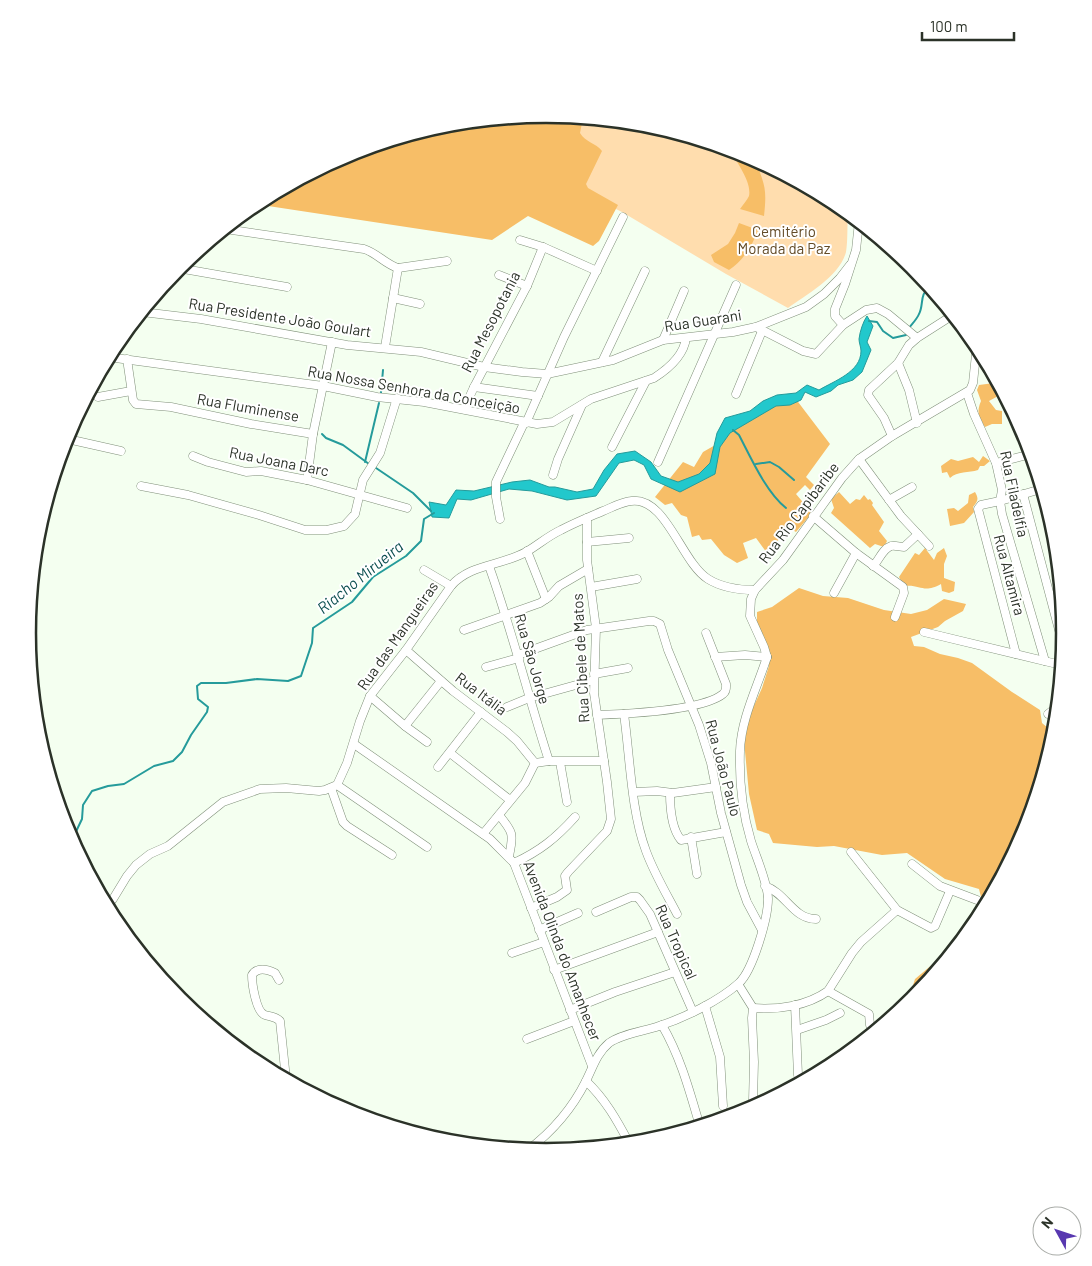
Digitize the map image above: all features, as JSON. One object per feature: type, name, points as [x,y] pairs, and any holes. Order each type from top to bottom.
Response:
[{"type":"street","points":[[500,519],[496,497],[496,482],[623,217]]},
{"type":"street","points":[[234,230],[364,249],[398,268],[447,262]]},
{"type":"street","points":[[843,325],[837,320],[835,309],[856,250],[858,231]]},
{"type":"street","points":[[520,240],[543,247],[597,271]]},
{"type":"street","name":"Rua Mesopotania","points":[[464,409],[527,286],[543,247]]},
{"type":"street","name":"Rua Guarani","points":[[484,367],[547,374],[623,356],[663,340],[759,329],[806,306],[824,294],[840,278],[850,264]]},
{"type":"street","name":"Rua Presidente João Goulart","points":[[384,347],[398,268]]},
{"type":"street","points":[[189,270],[287,287]]},
{"type":"street","points":[[602,362],[645,270]]},
{"type":"street","points":[[499,275],[527,286]]},
{"type":"street","points":[[658,462],[736,285]]},
{"type":"street","points":[[663,340],[684,290]]},
{"type":"street","points":[[394,298],[420,304]]},
{"type":"street","points":[[736,394],[759,329],[803,351],[814,354],[843,325],[866,310],[877,308],[883,310],[916,338]]},
{"type":"street","name":"Rua Presidente João Goulart","points":[[150,313],[332,342],[421,352],[484,367]]},
{"type":"street","points":[[892,436],[884,418],[871,401],[868,392],[874,384],[898,363],[909,344],[947,319]]},
{"type":"street","name":"Rua Nossa Senhora da Conceição","points":[[117,358],[323,386],[377,397],[397,398],[464,409],[537,424],[553,422],[604,394],[646,381],[663,372],[684,348],[686,338]]},
{"type":"street","points":[[307,480],[332,342]]},
{"type":"street","points":[[98,397],[131,391],[127,359]]},
{"type":"street","points":[[967,393],[972,387],[976,359]]},
{"type":"street","points":[[898,363],[909,390],[917,423]]},
{"type":"street","points":[[612,447],[646,381]]},
{"type":"street","points":[[474,387],[538,396]]},
{"type":"street","name":"Rua Fluminense","points":[[131,391],[134,403],[139,405],[178,409],[251,424],[314,434]]},
{"type":"street","name":"Rua Rio Capibaribe","points":[[755,590],[783,560],[813,516],[859,459],[892,436],[967,393]]},
{"type":"street","name":"Rua Filadelfia","points":[[967,393],[974,414],[996,463],[1002,490],[1000,502],[1007,531],[1045,661]]},
{"type":"street","points":[[141,486],[188,495],[305,530],[327,530],[344,526],[355,514],[362,480],[380,453],[397,398]]},
{"type":"street","points":[[553,474],[582,405]]},
{"type":"street","points":[[74,440],[121,451]]},
{"type":"street","name":"Rua Joana Darc","points":[[193,456],[246,472],[261,471],[307,480],[407,508]]},
{"type":"street","points":[[996,463],[1024,456]]},
{"type":"street","points":[[859,459],[901,516],[930,546]]},
{"type":"street","points":[[889,500],[912,487]]},
{"type":"street","points":[[1000,502],[1035,490]]},
{"type":"street","points":[[1023,494],[1056,617]]},
{"type":"street","name":"Rua das Mangueiras","points":[[334,786],[354,744],[360,721],[370,696],[406,650],[450,586],[458,577],[466,572],[489,566],[527,551],[562,529],[631,501],[644,502],[652,506],[662,516],[686,554],[707,578],[734,588],[755,590]]},
{"type":"street","name":"Rua Altamira","points":[[1000,502],[981,505],[978,508],[1016,654]]},
{"type":"street","points":[[813,516],[856,553],[901,585],[904,590],[895,617]]},
{"type":"street","name":"Rua Cibele de Matos","points":[[531,908],[564,894],[567,890],[565,876],[607,831],[610,825],[610,802],[597,715],[594,677],[596,628],[588,569],[587,518]]},
{"type":"street","points":[[873,566],[879,561],[887,548],[893,546],[904,547],[918,534]]},
{"type":"street","points":[[587,542],[630,538]]},
{"type":"street","points":[[527,551],[546,599]]},
{"type":"street","points":[[834,592],[856,553]]},
{"type":"street","name":"Rua São Jorge","points":[[489,566],[549,761]]},
{"type":"street","points":[[464,630],[535,606],[546,599],[564,582],[588,569]]},
{"type":"street","points":[[424,570],[450,586]]},
{"type":"street","points":[[591,587],[637,579]]},
{"type":"street","points":[[536,1143],[566,1113],[586,1081],[598,1056],[611,1041],[662,1025],[705,1006],[738,984],[751,965],[762,930],[768,898],[742,804],[740,750],[742,736],[746,718],[767,657],[750,616],[751,599],[755,590]]},
{"type":"street","name":"Rua João Paulo","points":[[596,628],[649,621],[660,624],[668,650],[705,742],[726,832],[747,902],[762,930]]},
{"type":"street","points":[[486,667],[596,628]]},
{"type":"street","points":[[924,632],[1055,664]]},
{"type":"street","points":[[597,715],[624,714],[692,706],[707,702],[725,692],[726,684],[706,633]]},
{"type":"street","name":"Rua Itália","points":[[406,650],[441,681],[518,741],[535,763]]},
{"type":"street","points":[[715,657],[745,655],[767,657]]},
{"type":"street","points":[[507,707],[594,677],[628,668]]},
{"type":"street","points":[[405,726],[441,681]]},
{"type":"street","points":[[370,696],[427,742]]},
{"type":"street","points":[[438,767],[481,712]]},
{"type":"street","points":[[624,714],[638,820],[646,850],[677,914]]},
{"type":"street","name":"Avenida Olinda do Amanhecer","points":[[354,744],[483,834],[511,859],[592,1066]]},
{"type":"street","points":[[450,753],[510,800]]},
{"type":"street","points":[[483,834],[531,774],[535,763],[549,761],[604,761]]},
{"type":"street","points":[[560,762],[567,802]]},
{"type":"street","points":[[334,786],[427,847]]},
{"type":"street","points":[[334,786],[343,822],[392,855]]},
{"type":"street","points":[[113,900],[136,865],[150,854],[168,846],[208,812],[223,802],[260,789],[286,788],[312,791],[325,790],[334,786]]},
{"type":"street","points":[[634,792],[657,791],[670,793],[716,787]]},
{"type":"street","points":[[670,793],[671,815],[679,838],[683,840],[726,832]]},
{"type":"street","points":[[499,815],[511,830],[513,836],[511,859],[534,854],[561,832],[575,817]]},
{"type":"street","points":[[691,837],[696,874]]},
{"type":"street","points":[[851,852],[897,910],[924,926],[933,928],[937,923],[950,891]]},
{"type":"street","points":[[912,864],[934,882],[950,891],[977,900]]},
{"type":"street","points":[[766,886],[776,891],[802,917],[816,919]]},
{"type":"street","name":"Rua Tropical","points":[[596,912],[626,898],[637,897],[644,904],[693,1012]]},
{"type":"street","points":[[753,1008],[768,1009],[795,1005],[817,998],[828,991],[861,942],[897,910]]},
{"type":"street","points":[[539,930],[578,913]]},
{"type":"street","points":[[554,970],[658,932]]},
{"type":"street","points":[[512,953],[544,942]]},
{"type":"street","points":[[279,980],[275,973],[264,969],[256,971],[252,975],[259,1011],[280,1021],[285,1070]]},
{"type":"street","points":[[570,1010],[615,992],[675,972]]},
{"type":"street","points":[[738,984],[753,1008],[753,1098]]},
{"type":"street","points":[[828,991],[869,1014],[870,1025]]},
{"type":"street","points":[[795,1005],[798,1076]]},
{"type":"street","points":[[705,1006],[720,1057],[723,1106]]},
{"type":"street","points":[[796,1030],[840,1013]]},
{"type":"street","points":[[527,1039],[574,1021]]},
{"type":"street","points":[[662,1025],[674,1046],[698,1119]]},
{"type":"street","points":[[586,1081],[602,1098],[625,1136]]},
{"type":"green space","name":"Cemitério Morada da Paz","points":[[540,123],[579,124],[645,133],[710,150],[771,176],[829,209],[848,223],[846,252],[843,261],[830,277],[788,308],[726,274],[622,212],[512,158]]},
{"type":"shaded area","points":[[513,124],[582,124],[580,133],[602,151],[586,184],[588,188],[618,205],[599,241],[593,246],[528,216],[492,240],[268,206],[321,176],[351,162],[382,150],[414,141],[447,133]]},
{"type":"shaded area","points":[[736,160],[759,170],[764,187],[764,216],[740,209],[749,196],[746,178]]},
{"type":"shaded area","points":[[739,223],[758,230],[746,253],[729,270],[714,262],[711,255],[728,244]]},
{"type":"shaded area","points":[[990,384],[997,397],[989,401],[996,410],[1002,411],[1002,424],[992,424],[985,427],[981,421],[979,408],[981,401],[977,390],[979,385]]},
{"type":"shaded area","points":[[792,394],[830,444],[806,477],[814,485],[810,490],[805,485],[796,494],[812,513],[796,532],[789,528],[767,553],[756,538],[743,543],[748,558],[737,563],[724,555],[711,539],[702,540],[699,535],[692,537],[687,517],[681,515],[672,503],[665,505],[655,497],[683,462],[694,467],[703,452],[724,440],[726,431]]},
{"type":"shaded area","points":[[983,456],[990,461],[984,466],[980,466],[978,470],[960,473],[950,478],[947,472],[942,473],[941,466],[951,459],[958,461],[973,457],[979,462]]},
{"type":"shaded area","points":[[839,492],[850,504],[856,499],[860,500],[864,495],[868,500],[870,499],[884,522],[879,531],[887,541],[884,547],[875,544],[870,548],[831,513],[834,508],[831,499]]},
{"type":"shaded area","points":[[975,492],[977,500],[973,507],[974,512],[964,523],[950,526],[947,509],[954,508],[958,511],[968,503],[969,495]]},
{"type":"shaded area","points":[[925,548],[934,560],[937,553],[944,548],[947,556],[944,564],[944,578],[955,582],[954,591],[949,593],[942,591],[941,584],[930,588],[904,586],[899,577],[915,553],[919,555]]},
{"type":"shaded area","points":[[799,588],[823,596],[848,598],[884,610],[911,614],[927,610],[944,599],[966,604],[963,611],[938,627],[911,637],[914,646],[924,647],[940,654],[972,663],[1040,710],[1042,723],[1047,727],[1029,797],[1003,858],[981,898],[979,889],[945,879],[907,853],[882,855],[834,846],[817,847],[773,843],[769,834],[757,830],[749,794],[743,730],[762,688],[769,666],[757,639],[757,612],[772,607]]},
{"type":"shaded area","points":[[933,964],[913,986],[915,979]]},
{"type":"water","points":[[867,316],[873,326],[867,342],[871,350],[862,372],[853,380],[838,385],[831,391],[816,397],[805,392],[801,400],[790,405],[776,406],[730,433],[720,447],[715,474],[680,492],[651,479],[644,465],[634,460],[619,463],[596,496],[567,500],[532,491],[509,489],[471,500],[457,499],[449,518],[432,517],[429,502],[446,505],[456,490],[474,491],[512,482],[530,480],[549,487],[577,492],[593,489],[604,470],[617,454],[635,451],[651,462],[661,476],[678,482],[699,474],[710,463],[717,433],[725,418],[750,411],[763,401],[777,395],[796,393],[807,385],[819,390],[852,370],[860,358],[859,336]]},
{"type":"waterway","name":"Riacho Mirueira","points":[[909,328],[918,316],[925,292]]},
{"type":"waterway","name":"Riacho Mirueira","points":[[869,321],[877,322],[883,331],[893,338],[906,335]]},
{"type":"waterway","points":[[381,393],[383,370]]},
{"type":"waterway","points":[[365,462],[379,403]]},
{"type":"waterway","points":[[733,430],[739,435],[772,493],[786,508]]},
{"type":"waterway","points":[[322,434],[326,438],[343,445],[369,464]]},
{"type":"waterway","points":[[756,464],[770,462],[794,480]]},
{"type":"waterway","points":[[376,468],[413,493],[431,511]]},
{"type":"waterway","name":"Riacho Mirueira","points":[[76,831],[82,819],[83,805],[92,791],[124,784],[154,766],[173,761],[182,752],[207,712],[208,707],[198,699],[197,686],[201,683],[226,683],[257,679],[288,681],[301,676],[312,643],[313,628],[352,602],[373,577],[406,556],[421,541],[424,519],[434,513]]}]
